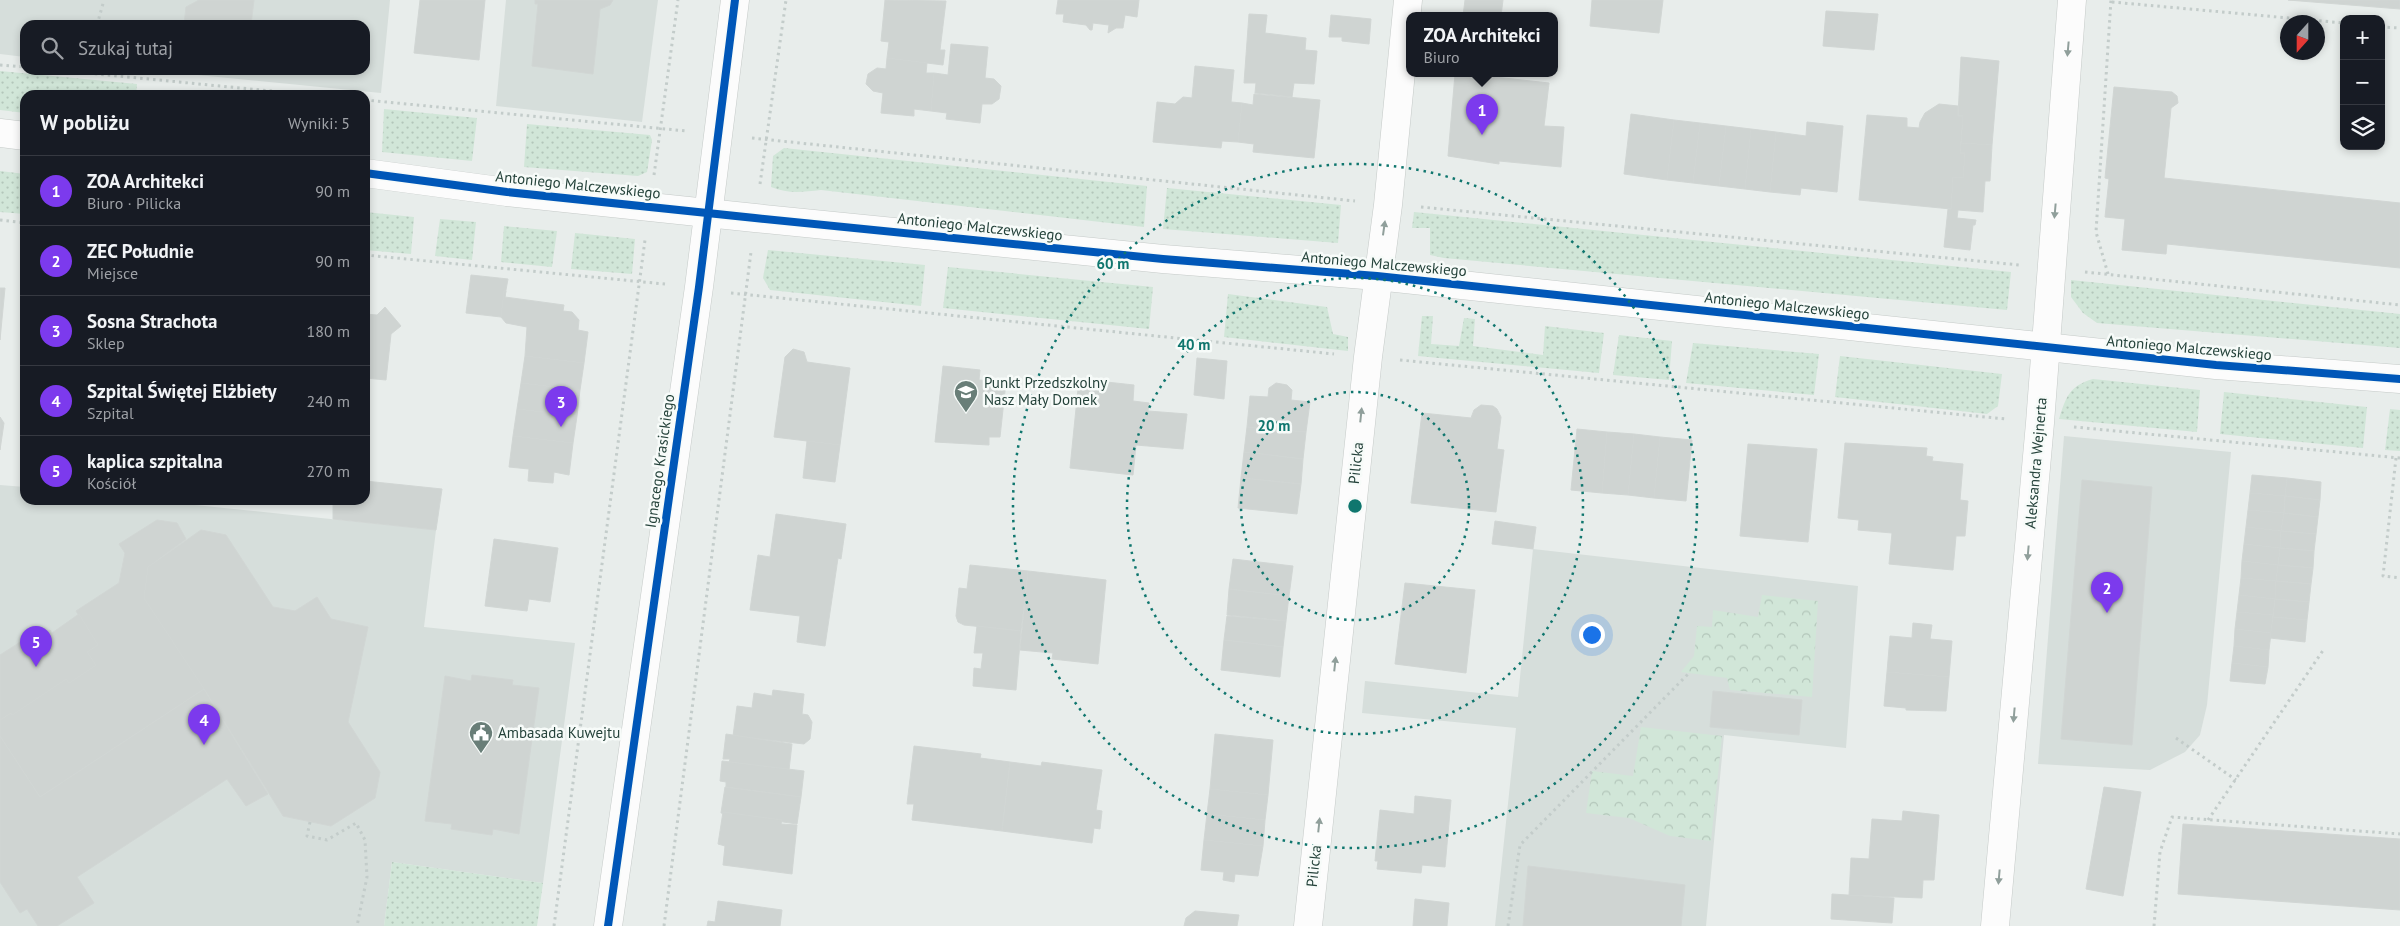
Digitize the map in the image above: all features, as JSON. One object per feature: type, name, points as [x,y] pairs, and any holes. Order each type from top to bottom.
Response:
[{"type":"street","name":"Ignacego Krasickiego","points":[[608,926],[699,287],[736,0]]},
{"type":"street","name":"Aleksandra Wejnerta","points":[[1995,926],[2040,424],[2044,348],[2072,0]]},
{"type":"street","name":"Pilicka","points":[[1308,926],[1368,357],[1377,276],[1388,204],[1406,20]]},
{"type":"street","points":[[0,133],[20,135]]},
{"type":"street","name":"Antoniego Malczewskiego","points":[[370,174],[507,192],[1154,258],[1377,276],[2216,365],[2400,379]]},
{"type":"path","points":[[98,20],[104,0]]},
{"type":"path","points":[[554,926],[678,0]]},
{"type":"path","points":[[786,0],[767,139],[1388,204],[2108,274],[2400,305]]},
{"type":"path","points":[[2108,274],[2096,232],[2112,1],[2340,23]]},
{"type":"path","points":[[2385,27],[2400,28]]},
{"type":"path","points":[[0,65],[20,67]]},
{"type":"path","points":[[107,75],[261,90]]},
{"type":"path","points":[[370,100],[661,128],[718,136]]},
{"type":"path","points":[[0,220],[20,222]]},
{"type":"path","points":[[370,255],[699,287],[746,296],[2398,458],[2383,576],[2400,578]]},
{"type":"path","points":[[664,926],[746,296]]},
{"type":"path","points":[[2208,820],[2324,649]]},
{"type":"path","points":[[1508,926],[1520,845],[1689,673]]},
{"type":"path","points":[[2176,738],[2236,780]]},
{"type":"path","points":[[2154,926],[2160,852],[2172,817],[2400,834]]},
{"type":"path","points":[[310,822],[307,836],[327,840],[356,823],[365,840],[367,878],[357,926]]},
{"type":"shaded area","points":[[0,0],[390,0],[381,93],[370,92],[370,90],[350,90],[198,75],[370,75],[370,20],[20,20],[20,56],[0,54]]},
{"type":"shaded area","points":[[506,0],[658,0],[642,122],[496,106]]},
{"type":"shaded area","points":[[2064,436],[2231,452],[2207,705],[2200,735],[2185,752],[2150,770],[2038,764]]},
{"type":"shaded area","points":[[0,485],[20,487],[20,505],[195,505],[436,530],[424,627],[575,643],[543,883],[392,862],[384,926],[0,926]]},
{"type":"shaded area","points":[[1533,549],[1858,586],[1846,748],[1724,735],[1706,926],[1495,926],[1516,728],[1362,713],[1365,681],[1518,697]]},
{"type":"green space","points":[[0,71],[20,73],[20,75],[42,75],[137,84],[136,90],[20,90],[20,112],[0,110]]},
{"type":"green space","points":[[384,109],[477,118],[472,161],[382,152]]},
{"type":"green space","points":[[527,124],[650,135],[652,140],[647,172],[638,176],[524,167]]},
{"type":"green space","points":[[784,148],[1147,186],[1144,227],[821,190],[783,191],[771,187],[773,156]]},
{"type":"green space","points":[[0,171],[20,173],[20,214],[0,212]]},
{"type":"green space","points":[[1167,188],[1341,205],[1338,243],[1163,229]]},
{"type":"green space","points":[[1414,212],[2011,272],[2007,310],[1444,258],[1430,255],[1430,228],[1412,228]]},
{"type":"green space","points":[[370,213],[414,217],[411,254],[370,250]]},
{"type":"green space","points":[[440,219],[476,222],[472,260],[435,256]]},
{"type":"green space","points":[[504,226],[557,231],[552,267],[501,262]]},
{"type":"green space","points":[[575,233],[635,239],[632,274],[571,269]]},
{"type":"green space","points":[[768,250],[925,265],[921,306],[770,290],[763,278]]},
{"type":"green space","points":[[948,267],[1153,287],[1149,329],[943,308]]},
{"type":"green space","points":[[2071,280],[2400,314],[2400,348],[2097,323],[2083,313],[2071,297]]},
{"type":"green space","points":[[1228,294],[1327,307],[1333,334],[1348,337],[1348,351],[1224,337]]},
{"type":"green space","points":[[1422,316],[1433,316],[1431,344],[1459,346],[1464,318],[1475,319],[1473,346],[1543,355],[1545,326],[1604,333],[1599,373],[1418,356]]},
{"type":"green space","points":[[1619,335],[1672,341],[1669,380],[1613,375]]},
{"type":"green space","points":[[1693,343],[1819,354],[1814,395],[1686,383]]},
{"type":"green space","points":[[1840,356],[2002,374],[1998,406],[1987,414],[1835,397]]},
{"type":"green space","points":[[2093,379],[2200,390],[2197,432],[2059,419],[2070,393],[2079,385]]},
{"type":"green space","points":[[2224,392],[2367,407],[2363,448],[2220,434]]},
{"type":"green space","points":[[2390,409],[2400,410],[2400,451],[2385,450]]},
{"type":"green space","points":[[1762,595],[1818,601],[1812,697],[1730,690],[1727,678],[1681,672],[1694,656],[1697,626],[1712,627],[1713,610],[1758,617]]},
{"type":"green space","points":[[1641,727],[1722,736],[1711,841],[1670,836],[1629,818],[1586,813],[1592,771],[1633,776]]},
{"type":"green space","points":[[392,862],[543,883],[537,926],[384,926]]},
{"type":"building","points":[[199,0],[254,0],[252,20],[185,20],[186,7]]},
{"type":"building","points":[[420,0],[485,0],[479,60],[414,53]]},
{"type":"building","points":[[535,0],[613,0],[610,5],[600,9],[593,74],[532,66],[538,4],[535,4]]},
{"type":"building","points":[[885,0],[946,1],[940,50],[945,50],[943,65],[887,58],[889,42],[881,41]]},
{"type":"building","points":[[1058,0],[1139,0],[1137,17],[1125,15],[1123,28],[1116,28],[1108,33],[1109,25],[1093,23],[1092,30],[1090,30],[1086,25],[1063,22],[1064,14],[1056,14]]},
{"type":"building","points":[[1465,0],[1503,0],[1502,12],[1464,12]]},
{"type":"building","points":[[1592,0],[1663,0],[1659,33],[1590,26]]},
{"type":"building","points":[[2288,0],[2400,0],[2400,9],[2325,3]]},
{"type":"building","points":[[1826,11],[1878,14],[1874,50],[1823,46]]},
{"type":"building","points":[[1249,14],[1267,15],[1265,33],[1306,38],[1305,50],[1317,51],[1314,84],[1294,83],[1292,97],[1255,93],[1256,83],[1244,83]]},
{"type":"building","points":[[1331,15],[1371,19],[1369,44],[1342,41],[1342,37],[1329,37]]},
{"type":"building","points":[[951,44],[988,47],[985,78],[994,79],[1001,86],[999,99],[992,104],[982,104],[980,123],[946,119],[947,113],[931,111],[934,73],[948,75]]},
{"type":"building","points":[[1961,57],[1999,61],[1992,145],[1961,143],[1963,116],[1958,116]]},
{"type":"building","points":[[887,58],[927,63],[926,73],[934,73],[931,111],[914,109],[914,116],[881,113],[883,93],[873,91],[866,84],[868,74],[877,68],[886,69]]},
{"type":"building","points":[[1195,66],[1234,70],[1231,102],[1242,103],[1238,142],[1222,141],[1221,148],[1153,142],[1157,102],[1175,104],[1183,97],[1192,98]]},
{"type":"building","points":[[1455,77],[1495,77],[1549,83],[1544,126],[1564,127],[1561,167],[1499,161],[1499,164],[1448,156]]},
{"type":"building","points":[[2114,87],[2172,92],[2177,96],[2178,103],[2171,108],[2164,178],[2400,203],[2400,268],[2167,244],[2166,254],[2122,250],[2125,219],[2105,217],[2109,179],[2105,178]]},
{"type":"building","points":[[1254,94],[1320,100],[1314,158],[1253,152],[1254,144],[1238,142],[1242,103],[1253,105]]},
{"type":"building","points":[[1939,104],[1958,106],[1958,116],[1963,116],[1960,153],[1965,153],[1963,178],[1953,177],[1951,209],[1859,200],[1867,115],[1907,118],[1907,127],[1919,128],[1925,113]]},
{"type":"building","points":[[1631,114],[1674,120],[1667,180],[1624,174]]},
{"type":"building","points":[[1674,120],[1700,123],[1693,183],[1667,180]]},
{"type":"building","points":[[1807,122],[1843,126],[1837,192],[1801,188],[1800,195],[1770,192],[1776,132],[1806,136]]},
{"type":"building","points":[[1700,123],[1726,126],[1719,186],[1693,183]]},
{"type":"building","points":[[1726,126],[1751,129],[1745,189],[1719,186]]},
{"type":"building","points":[[1751,129],[1776,132],[1770,192],[1745,189]]},
{"type":"building","points":[[1961,143],[1992,145],[1990,181],[1985,181],[1983,212],[1958,210],[1957,218],[1976,220],[1975,225],[1973,225],[1970,250],[1944,247],[1948,209],[1951,209],[1953,177],[1963,178],[1965,153],[1960,153]]},
{"type":"building","points":[[471,275],[508,279],[501,317],[466,313]]},
{"type":"building","points":[[0,288],[5,288],[0,340]]},
{"type":"building","points":[[504,291],[506,291],[505,297],[564,305],[563,311],[572,312],[579,320],[578,330],[588,332],[584,363],[525,356],[527,327],[506,323],[501,317]]},
{"type":"building","points":[[385,307],[401,326],[391,334],[386,380],[370,378],[370,314],[377,315]]},
{"type":"building","points":[[793,349],[804,352],[807,362],[850,368],[840,445],[774,437],[785,357]]},
{"type":"building","points":[[525,356],[584,363],[580,390],[521,383]]},
{"type":"building","points":[[1197,358],[1227,361],[1224,399],[1194,395]]},
{"type":"building","points":[[943,366],[980,370],[979,380],[1006,382],[1000,437],[989,437],[989,445],[935,442]]},
{"type":"building","points":[[1079,379],[1134,385],[1133,401],[1149,403],[1148,411],[1187,414],[1183,449],[1136,445],[1133,475],[1070,468]]},
{"type":"building","points":[[521,383],[580,390],[577,416],[517,409]]},
{"type":"building","points":[[1276,383],[1287,385],[1292,390],[1291,400],[1310,402],[1306,432],[1247,427],[1250,396],[1268,397],[1269,388]]},
{"type":"building","points":[[1481,405],[1493,406],[1501,417],[1497,449],[1504,450],[1496,512],[1411,503],[1422,413],[1471,418],[1474,410]]},
{"type":"building","points":[[517,409],[577,416],[573,443],[513,436]]},
{"type":"building","points":[[0,417],[4,423],[0,450]]},
{"type":"building","points":[[1247,427],[1306,432],[1303,459],[1244,452]]},
{"type":"building","points":[[1577,429],[1607,432],[1602,493],[1571,490]]},
{"type":"building","points":[[1607,432],[1634,434],[1628,495],[1602,493]]},
{"type":"building","points":[[1634,434],[1660,437],[1654,498],[1628,495]]},
{"type":"building","points":[[513,436],[573,443],[569,475],[554,472],[553,483],[528,481],[529,469],[509,467]]},
{"type":"building","points":[[1660,437],[1692,440],[1686,501],[1654,498]]},
{"type":"building","points":[[807,441],[840,445],[835,482],[803,478]]},
{"type":"building","points":[[1845,443],[1927,448],[1926,456],[1933,457],[1932,461],[1963,464],[1960,500],[1968,501],[1965,536],[1956,536],[1953,570],[1889,564],[1892,533],[1858,530],[1859,520],[1838,518]]},
{"type":"building","points":[[1748,444],[1817,449],[1808,542],[1740,536]]},
{"type":"building","points":[[1244,452],[1303,459],[1301,484],[1241,478]]},
{"type":"building","points":[[2252,475],[2287,478],[2285,496],[2250,493]]},
{"type":"building","points":[[1241,478],[1301,484],[1297,514],[1238,508]]},
{"type":"building","points":[[2287,478],[2321,482],[2320,500],[2285,496]]},
{"type":"building","points":[[2082,480],[2152,487],[2132,745],[2061,739]]},
{"type":"building","points":[[370,482],[442,489],[436,530],[333,519],[333,505],[370,505]]},
{"type":"building","points":[[2250,493],[2285,496],[2284,513],[2248,510]]},
{"type":"building","points":[[2285,496],[2320,500],[2318,517],[2284,513]]},
{"type":"building","points":[[2248,510],[2284,513],[2281,531],[2246,527]]},
{"type":"building","points":[[2284,513],[2318,517],[2316,534],[2281,531]]},
{"type":"building","points":[[776,514],[846,524],[841,559],[838,558],[825,646],[797,642],[800,616],[750,610],[758,555],[770,557]]},
{"type":"building","points":[[157,520],[177,523],[186,539],[148,567],[144,598],[204,689],[40,797],[0,736],[0,720],[11,713],[12,715],[66,679],[69,683],[96,665],[87,652],[98,645],[76,611],[119,583],[125,553],[119,544]]},
{"type":"building","points":[[1495,521],[1536,527],[1533,549],[1492,544]]},
{"type":"building","points":[[2246,527],[2281,531],[2280,548],[2244,544]]},
{"type":"building","points":[[201,530],[226,535],[273,607],[295,611],[317,597],[331,619],[368,627],[348,722],[380,772],[375,798],[331,826],[283,816],[204,689],[144,598],[148,567]]},
{"type":"building","points":[[2281,531],[2316,534],[2314,551],[2280,548]]},
{"type":"building","points":[[494,539],[558,548],[550,602],[529,599],[527,611],[485,606]]},
{"type":"building","points":[[2244,544],[2280,548],[2278,565],[2242,561]]},
{"type":"building","points":[[2280,548],[2314,551],[2313,568],[2278,565]]},
{"type":"building","points":[[1233,559],[1293,566],[1289,596],[1229,589]]},
{"type":"building","points":[[2242,561],[2278,565],[2276,581],[2241,578]]},
{"type":"building","points":[[970,565],[1028,571],[1021,631],[964,625],[958,622],[956,616],[959,588],[967,589]]},
{"type":"building","points":[[2278,565],[2313,568],[2311,584],[2276,581]]},
{"type":"building","points":[[1028,571],[1106,580],[1098,664],[1052,659],[1053,653],[1020,650]]},
{"type":"building","points":[[2241,578],[2276,581],[2275,599],[2239,595]]},
{"type":"building","points":[[2276,581],[2311,584],[2309,602],[2275,599]]},
{"type":"building","points":[[1405,583],[1475,590],[1466,673],[1395,664]]},
{"type":"building","points":[[1229,589],[1289,596],[1286,621],[1227,615]]},
{"type":"building","points":[[2239,595],[2275,599],[2273,615],[2237,612]]},
{"type":"building","points":[[2275,599],[2309,602],[2307,620],[2273,617]]},
{"type":"building","points":[[2237,612],[2273,615],[2271,633],[2235,629]]},
{"type":"building","points":[[79,614],[98,645],[87,652],[96,665],[69,683],[66,679],[12,715],[11,713],[0,720],[0,655],[39,630],[43,634],[50,630],[52,633]]},
{"type":"building","points":[[1227,616],[1286,621],[1283,647],[1224,640]]},
{"type":"building","points":[[2273,617],[2307,620],[2305,642],[2270,638]]},
{"type":"building","points":[[1913,623],[1932,625],[1930,639],[1952,641],[1949,677],[1887,672],[1890,636],[1912,638]]},
{"type":"building","points":[[977,626],[1021,631],[1016,690],[973,686],[974,668],[981,669],[983,653],[974,653]]},
{"type":"building","points":[[2235,629],[2271,633],[2269,650],[2234,646]]},
{"type":"building","points":[[1224,640],[1283,647],[1280,677],[1221,670]]},
{"type":"building","points":[[2234,646],[2269,650],[2268,667],[2232,663]]},
{"type":"building","points":[[2232,663],[2268,667],[2265,684],[2230,681]]},
{"type":"building","points":[[1887,672],[1949,677],[1946,711],[1906,710],[1906,708],[1884,706]]},
{"type":"building","name":"Ambasada Kuwejtu","points":[[472,675],[513,680],[512,685],[539,688],[519,834],[493,829],[492,835],[451,829],[452,824],[425,821],[445,676],[471,681]]},
{"type":"building","points":[[204,689],[268,794],[246,806],[227,779],[77,877],[94,903],[57,926],[38,926],[27,909],[20,913],[0,882],[0,736],[40,797]]},
{"type":"building","points":[[773,690],[804,694],[802,714],[808,715],[812,722],[810,739],[804,744],[733,736],[737,706],[752,708],[754,693],[772,696]]},
{"type":"building","points":[[1713,691],[1802,700],[1799,735],[1710,727]]},
{"type":"building","points":[[726,734],[792,744],[789,770],[729,762],[730,759],[723,759]]},
{"type":"building","points":[[1215,734],[1273,740],[1268,795],[1210,789]]},
{"type":"building","points":[[914,746],[981,754],[980,758],[1010,762],[1002,831],[912,820],[914,804],[907,804]]},
{"type":"building","points":[[722,761],[804,771],[801,797],[726,787],[726,782],[720,781]]},
{"type":"building","points":[[1010,762],[1041,766],[1042,762],[1102,770],[1096,810],[1102,811],[1100,829],[1094,828],[1092,843],[1002,831]]},
{"type":"building","points":[[725,787],[801,797],[797,824],[721,813]]},
{"type":"building","points":[[2104,787],[2141,792],[2123,896],[2086,889]]},
{"type":"building","points":[[1210,789],[1268,795],[1265,820],[1207,814]]},
{"type":"building","points":[[1415,796],[1451,800],[1445,867],[1422,865],[1421,873],[1377,869],[1378,861],[1375,861],[1380,810],[1414,814]]},
{"type":"building","points":[[1903,811],[1939,815],[1934,880],[1923,880],[1922,898],[1849,895],[1851,858],[1869,859],[1872,819],[1902,821]]},
{"type":"building","points":[[723,812],[782,820],[781,824],[797,825],[792,874],[723,865],[725,846],[718,844]]},
{"type":"building","points":[[1207,814],[1265,820],[1263,846],[1204,840]]},
{"type":"building","points":[[2183,824],[2400,839],[2400,910],[2178,894]]},
{"type":"building","points":[[1204,840],[1263,846],[1258,876],[1235,874],[1234,882],[1223,880],[1224,872],[1201,870]]},
{"type":"building","points":[[1528,866],[1685,885],[1681,926],[1523,926]]},
{"type":"building","points":[[1832,894],[1894,898],[1892,923],[1831,919]]},
{"type":"building","points":[[1415,899],[1449,903],[1447,926],[1413,926]]},
{"type":"building","points":[[718,901],[782,910],[780,926],[707,926],[708,921],[715,922]]},
{"type":"building","points":[[1195,911],[1239,915],[1237,926],[1184,926],[1186,918]]},
{"type":"cycle path","points":[[608,926],[699,287],[735,0]]},
{"type":"cycle path","points":[[370,174],[507,192],[755,218],[1163,259],[1377,276],[2216,365],[2400,379]]},
{"type":"place","name":"ZOA Architekci","points":[[1482,135]]},
{"type":"place","name":"Punkt Przedszkolny Nasz Mały Domek","points":[[966,413]]},
{"type":"place","name":"Sosna Strachota","points":[[561,427]]},
{"type":"place","name":"ZEC Południe","points":[[2107,613]]},
{"type":"place","name":"kaplica szpitalna","points":[[36,667]]},
{"type":"place","name":"Szpital Świętej Elżbiety","points":[[204,745]]},
{"type":"place","name":"Ambasada Kuwejtu","points":[[481,754]]}]
